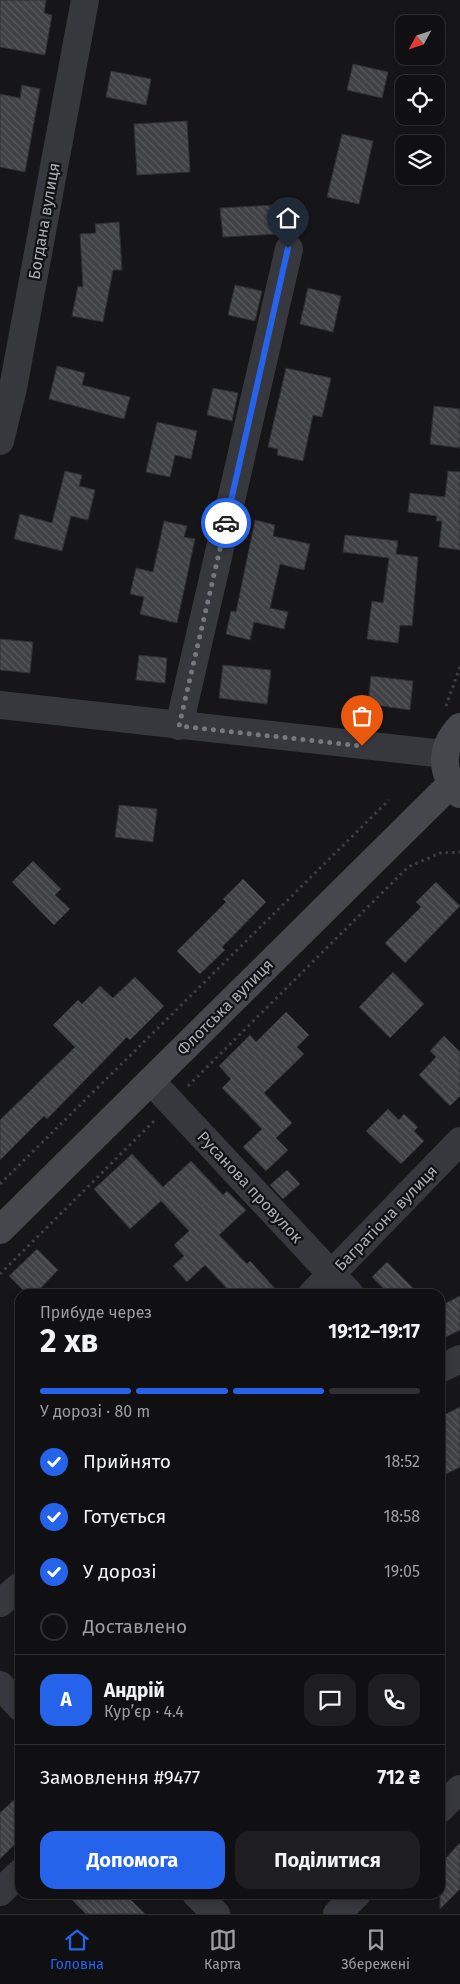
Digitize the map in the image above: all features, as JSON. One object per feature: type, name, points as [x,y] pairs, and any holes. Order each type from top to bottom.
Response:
[{"type":"street","name":"Богдана вулиця","points":[[0,441],[14,388],[85,0]]},
{"type":"street","points":[[179,726],[288,248]]},
{"type":"street","points":[[0,706],[444,754]]},
{"type":"street","points":[[453,718],[451,737],[444,754],[445,770],[455,789]]},
{"type":"street","name":"Флотська вулиця","points":[[0,1230],[151,1081],[455,789]]},
{"type":"street","name":"Русанова провулок","points":[[151,1081],[345,1289]]},
{"type":"street","name":"Багратіона вулиця","points":[[317,1289],[460,1141]]},
{"type":"street","points":[[445,1366],[460,1359]]},
{"type":"street","points":[[0,1603],[15,1590]]},
{"type":"street","points":[[0,1685],[15,1702]]},
{"type":"street","points":[[445,1805],[460,1789]]},
{"type":"street","points":[[0,1892],[15,1877]]},
{"type":"street","points":[[201,1899],[216,1914]]},
{"type":"street","points":[[337,1914],[352,1899]]},
{"type":"path","points":[[453,718],[460,667]]},
{"type":"path","points":[[0,1184],[389,800]]},
{"type":"path","points":[[0,1274],[408,867],[440,853],[460,852]]},
{"type":"building","points":[[0,0],[46,0],[44,13],[52,15],[45,55],[0,47]]},
{"type":"building","points":[[353,64],[388,72],[382,98],[347,90]]},
{"type":"building","points":[[111,71],[151,79],[146,105],[106,97]]},
{"type":"building","points":[[22,85],[40,89],[25,172],[0,167],[0,94],[20,98]]},
{"type":"building","points":[[187,121],[190,172],[137,175],[134,124]]},
{"type":"building","points":[[342,134],[373,141],[359,204],[327,197]]},
{"type":"building","points":[[275,205],[278,234],[223,237],[220,208]]},
{"type":"building","points":[[119,222],[122,270],[113,270],[103,322],[72,316],[78,286],[83,287],[80,234],[96,233],[95,224]]},
{"type":"building","points":[[235,285],[262,291],[255,321],[228,315]]},
{"type":"building","points":[[308,288],[341,296],[333,332],[300,324]]},
{"type":"building","points":[[57,366],[85,373],[82,385],[130,397],[124,419],[49,399]]},
{"type":"building","points":[[286,368],[331,378],[322,417],[313,415],[303,461],[277,455],[278,449],[268,447]]},
{"type":"building","points":[[213,388],[238,393],[232,421],[207,415]]},
{"type":"building","points":[[434,406],[460,409],[460,448],[430,444]]},
{"type":"building","points":[[157,422],[197,431],[191,459],[175,455],[170,477],[146,472]]},
{"type":"building","points":[[65,471],[82,475],[79,486],[95,490],[88,520],[71,516],[62,551],[14,539],[20,514],[52,523]]},
{"type":"building","points":[[448,471],[460,472],[460,550],[439,547],[442,521],[436,521],[437,516],[408,512],[410,493],[445,497]]},
{"type":"building","points":[[255,520],[275,525],[273,536],[310,544],[304,570],[280,564],[270,608],[288,612],[284,629],[254,622],[250,640],[226,634],[231,611],[236,612]]},
{"type":"building","points":[[164,521],[187,526],[184,537],[195,539],[177,623],[140,614],[144,597],[130,594],[136,568],[153,572]]},
{"type":"building","points":[[345,535],[398,541],[396,554],[418,557],[412,626],[400,625],[398,643],[367,639],[372,601],[383,603],[389,558],[343,552]]},
{"type":"building","points":[[0,639],[33,642],[30,673],[0,670]]},
{"type":"building","points":[[139,655],[167,658],[165,683],[136,680]]},
{"type":"building","points":[[223,665],[271,670],[267,704],[219,698]]},
{"type":"building","points":[[371,676],[413,681],[410,710],[368,704]]},
{"type":"building","points":[[119,805],[157,809],[153,842],[115,837]]},
{"type":"building","points":[[33,861],[61,889],[55,895],[70,909],[54,925],[12,882]]},
{"type":"building","points":[[243,879],[266,902],[222,947],[225,950],[200,974],[177,951],[226,902],[223,899]]},
{"type":"building","points":[[436,882],[460,906],[405,963],[385,943],[421,907],[416,902]]},
{"type":"building","points":[[393,972],[424,1004],[390,1038],[359,1007]]},
{"type":"building","points":[[135,977],[164,1006],[130,1040],[127,1037],[47,1119],[44,1116],[0,1160],[0,1120],[75,1047],[53,1025],[78,1000],[82,1004],[100,986],[113,998]]},
{"type":"building","points":[[286,1012],[309,1035],[297,1047],[304,1054],[264,1093],[292,1123],[276,1138],[288,1150],[266,1171],[243,1147],[262,1129],[222,1088],[231,1079],[219,1066],[250,1035],[256,1042]]},
{"type":"building","points":[[444,1036],[460,1052],[460,1096],[450,1106],[419,1075],[436,1057],[430,1051]]},
{"type":"building","points":[[388,1109],[399,1120],[404,1114],[418,1127],[414,1131],[424,1141],[401,1164],[366,1131]]},
{"type":"building","points":[[132,1154],[163,1187],[191,1161],[223,1195],[227,1191],[246,1210],[219,1235],[247,1264],[250,1261],[275,1289],[227,1289],[205,1265],[187,1282],[173,1266],[184,1256],[174,1245],[189,1231],[161,1201],[130,1229],[94,1189]]},
{"type":"building","points":[[287,1170],[300,1184],[283,1199],[270,1185]]},
{"type":"building","points":[[37,1249],[58,1270],[40,1289],[22,1289],[9,1276]]},
{"type":"building","points":[[387,1262],[414,1289],[384,1289],[372,1277]]},
{"type":"building","points":[[460,1296],[460,1330],[445,1338],[445,1304]]},
{"type":"building","points":[[460,1407],[460,1467],[445,1474],[445,1414]]},
{"type":"building","points":[[15,1799],[15,1844],[0,1859],[0,1813]]},
{"type":"building","points":[[460,1843],[460,1889],[440,1909],[440,1899],[445,1899],[445,1859]]},
{"type":"building","points":[[71,1899],[130,1899],[145,1914],[86,1914]]},
{"type":"way so far","points":[[226,523],[179,726],[362,746]]},
{"type":"route","points":[[226,523],[288,248]]}]
